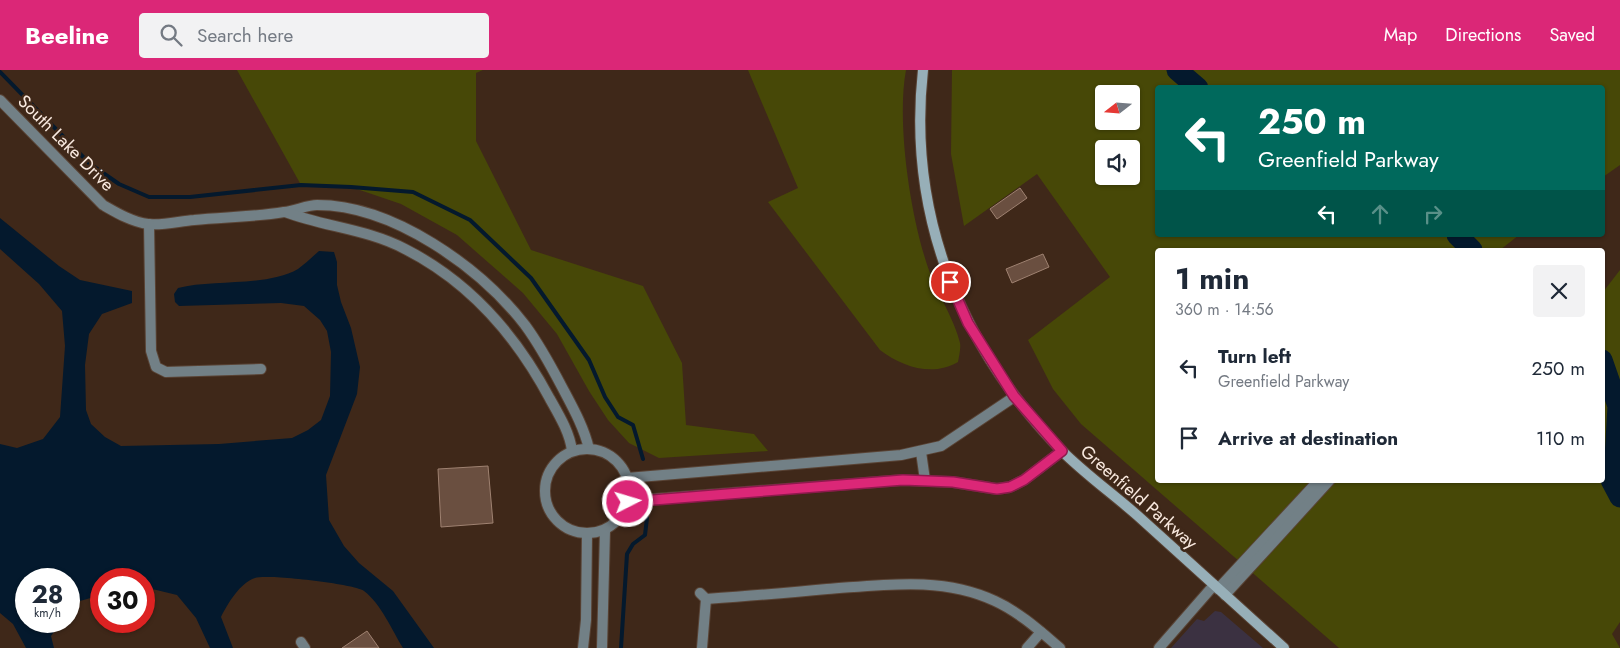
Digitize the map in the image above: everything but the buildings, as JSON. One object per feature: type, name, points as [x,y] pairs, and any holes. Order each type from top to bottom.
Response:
[{"type":"main road","name":"Greenfield Parkway","points":[[923,70],[920,92],[927,202],[935,236],[950,282],[968,323],[1014,396],[1062,451],[1284,648]]},
{"type":"street","name":"South Lake Drive","points":[[0,100],[103,205],[123,216],[149,224],[285,212],[316,205],[350,210],[380,218],[412,232],[473,272],[510,307],[536,342],[570,403],[584,430],[589,449]]},
{"type":"street","name":"South Lake Drive","points":[[285,212],[313,223],[348,228],[405,248],[446,274],[482,303],[513,337],[535,370],[568,434],[572,451]]},
{"type":"street","points":[[149,224],[150,351],[156,366],[166,372],[261,369]]},
{"type":"street","points":[[627,478],[901,456],[922,452],[941,446],[1014,396]]},
{"type":"street","points":[[589,449],[600,451],[612,457],[621,466],[627,478],[628,502],[615,523],[605,530],[587,534],[576,532],[560,524],[552,515],[545,494],[549,472],[556,463],[572,451],[589,449]]},
{"type":"street","points":[[628,502],[925,480],[997,489],[1010,487],[1062,451]]},
{"type":"street","points":[[922,452],[925,480]]},
{"type":"street","points":[[1219,590],[1316,483]]},
{"type":"street","points":[[1159,648],[1327,483]]},
{"type":"street","points":[[602,648],[605,530]]},
{"type":"street","points":[[583,648],[586,620],[587,534]]},
{"type":"street","points":[[702,648],[703,596],[898,584],[933,584],[975,593],[996,602],[1041,632],[1060,648]]},
{"type":"street","points":[[1027,648],[1041,632]]},
{"type":"shaded area","points":[[237,70],[483,70],[476,73],[476,141],[531,250],[643,286],[682,363],[686,425],[754,434],[768,451],[659,458],[629,443],[608,420],[589,391],[557,334],[523,293],[457,235],[401,204],[351,187],[301,185]]},
{"type":"shaded area","points":[[748,70],[906,70],[903,92],[904,144],[911,200],[930,273],[958,335],[960,352],[958,362],[938,369],[918,368],[898,361],[880,350],[768,202],[798,188]]},
{"type":"shaded area","points":[[952,70],[1620,70],[1620,165],[1605,176],[1605,85],[1155,85],[1155,237],[1516,237],[1503,248],[1155,248],[1155,483],[1605,483],[1605,289],[1620,270],[1620,622],[1612,634],[1620,648],[1339,648],[1081,424],[1053,389],[1028,340],[1110,277],[1037,174],[964,226],[951,154]]},
{"type":"shaded area","points":[[1215,611],[1221,612],[1263,648],[1171,648],[1197,619],[1204,621]]},
{"type":"water","points":[[0,218],[59,266],[80,280],[132,291],[132,303],[102,314],[89,334],[85,365],[86,410],[91,424],[105,437],[121,446],[219,444],[292,438],[308,430],[321,420],[330,396],[331,352],[327,331],[320,320],[304,306],[281,303],[179,306],[175,302],[174,294],[178,288],[192,285],[255,281],[285,275],[298,269],[319,251],[334,252],[337,262],[337,285],[351,328],[360,367],[357,394],[326,475],[329,520],[344,546],[359,563],[393,591],[434,648],[403,648],[376,603],[364,591],[357,588],[329,583],[263,577],[255,578],[244,584],[231,600],[221,617],[233,648],[210,648],[196,618],[177,595],[155,590],[155,568],[90,568],[90,598],[80,601],[80,568],[15,568],[15,628],[0,613],[0,444],[17,448],[43,439],[60,417],[65,346],[62,311],[39,284],[0,249]]},
{"type":"water","points":[[18,633],[53,633],[51,636],[54,648],[26,648]]},
{"type":"waterway","points":[[1177,70],[1194,85]]},
{"type":"waterway","points":[[0,72],[90,164],[119,184],[149,197],[190,197],[301,185],[351,187],[413,192],[470,220],[531,278],[589,360],[605,397],[618,417],[633,425],[643,459]]},
{"type":"waterway","points":[[1459,237],[1470,248]]},
{"type":"waterway","points":[[1605,369],[1618,406],[1615,458],[1611,480],[1620,497]]},
{"type":"waterway","points":[[621,648],[627,554],[633,544],[645,535],[647,518]]},
{"type":"route","points":[[628,502],[903,480],[953,482],[997,489],[1010,487],[1024,480],[1062,451],[1014,396],[984,351],[968,323],[950,282]]}]
